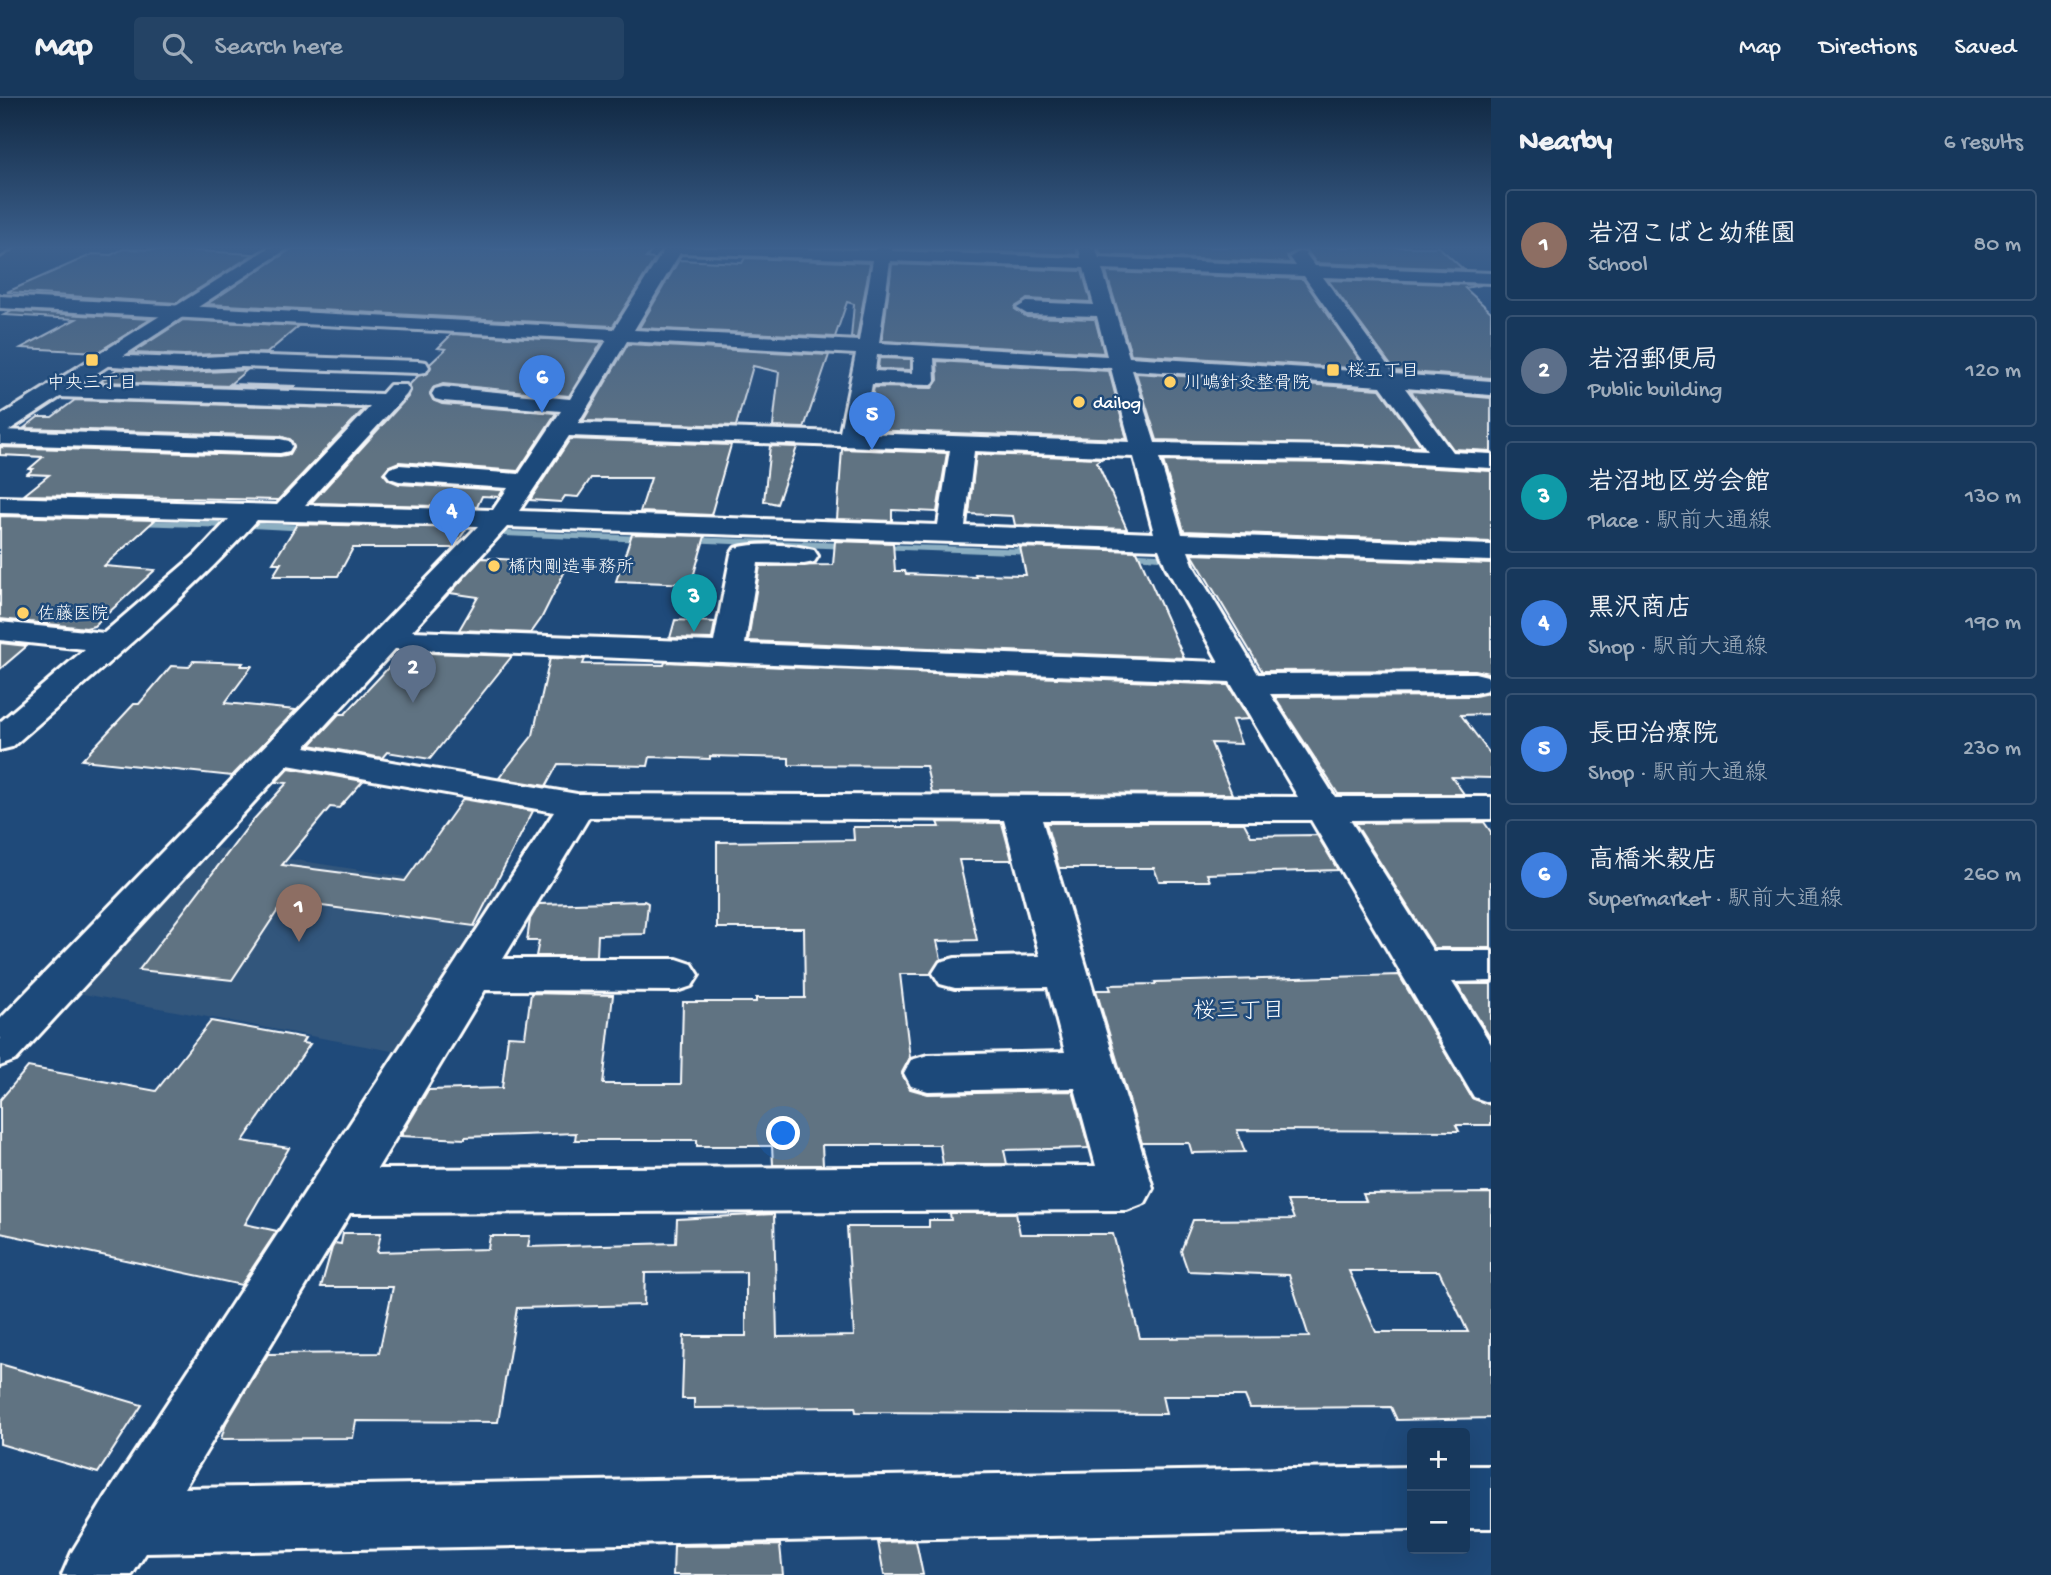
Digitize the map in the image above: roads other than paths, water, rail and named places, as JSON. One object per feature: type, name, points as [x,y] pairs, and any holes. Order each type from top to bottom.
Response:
[{"type":"street","points":[[0,426],[173,316]]},
{"type":"street","points":[[262,316],[1120,362],[1491,388]]},
{"type":"street","points":[[0,1048],[502,518],[562,429],[631,316]]},
{"type":"street","points":[[850,438],[872,316]]},
{"type":"street","points":[[1106,316],[1176,555],[1245,679],[1491,1084]]},
{"type":"street","points":[[1342,316],[1446,460]]},
{"type":"street","points":[[284,513],[454,325]]},
{"type":"street","points":[[863,377],[925,380],[924,351]]},
{"type":"street","points":[[102,361],[184,364],[242,360],[418,367]]},
{"type":"street","points":[[57,390],[388,401]]},
{"type":"street","points":[[443,394],[576,406]]},
{"type":"street","points":[[562,429],[1144,450],[1342,453],[1491,461]]},
{"type":"street","points":[[0,437],[280,446]]},
{"type":"street","points":[[950,535],[962,443]]},
{"type":"street","points":[[399,473],[526,482]]},
{"type":"street","points":[[0,505],[502,518],[950,535],[1176,555]]},
{"type":"street","points":[[0,740],[114,643],[213,553],[250,512]]},
{"type":"street","points":[[728,653],[745,554],[827,556]]},
{"type":"street","points":[[867,558],[1491,554]]},
{"type":"street","points":[[0,631],[114,643]]},
{"type":"street","points":[[388,639],[1245,679],[1475,683]]},
{"type":"street","points":[[281,753],[577,805],[1020,809],[1491,808]]},
{"type":"street","points":[[95,1575],[577,805]]},
{"type":"street","points":[[333,1191],[1126,1188],[1020,809]]},
{"type":"street","points":[[1420,967],[1491,966]]},
{"type":"street","points":[[955,973],[1066,971]]},
{"type":"street","points":[[470,974],[677,975]]},
{"type":"street","points":[[928,1073],[1094,1070]]},
{"type":"street","points":[[1470,1497],[1491,1497]]},
{"type":"street","points":[[128,1521],[1407,1498]]},
{"type":"waterway","points":[[137,523],[228,525]]},
{"type":"waterway","points":[[254,526],[310,528]]},
{"type":"waterway","points":[[507,534],[646,539]]},
{"type":"waterway","points":[[689,540],[849,546]]},
{"type":"waterway","points":[[878,547],[1038,552]]},
{"type":"waterway","points":[[1123,555],[1159,557]]},
{"type":"place","name":"中央三丁目","points":[[92,360]]},
{"type":"place","name":"桜五丁目","points":[[1333,370]]},
{"type":"place","name":"川嶋針灸整骨院","points":[[1170,382]]},
{"type":"place","name":"dailog","points":[[1079,402]]},
{"type":"place","name":"高橋米穀店","points":[[542,413]]},
{"type":"place","name":"長田治療院","points":[[872,450]]},
{"type":"place","name":"黒沢商店","points":[[452,546]]},
{"type":"place","name":"橘内剛造事務所","points":[[494,566]]},
{"type":"place","name":"佐藤医院","points":[[23,613]]},
{"type":"place","name":"岩沼地区労会館","points":[[694,632]]},
{"type":"place","name":"岩沼郵便局","points":[[413,703]]},
{"type":"place","name":"岩沼こばと幼稚園","points":[[299,942]]},
{"type":"district","name":"桜三丁目","points":[[1239,1009]]}]
